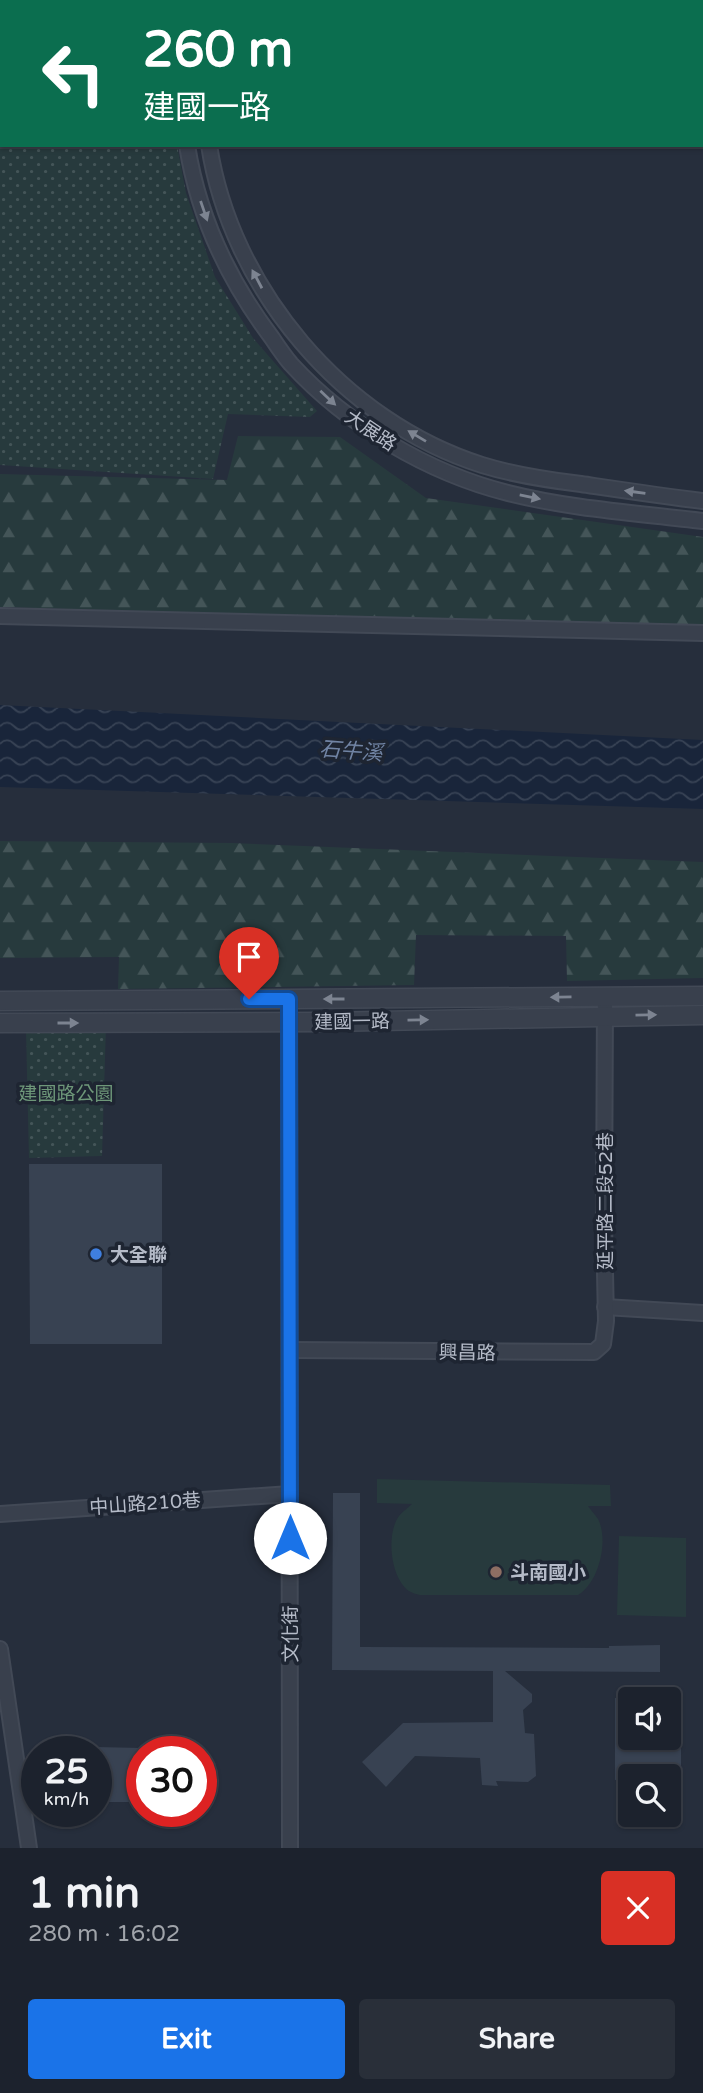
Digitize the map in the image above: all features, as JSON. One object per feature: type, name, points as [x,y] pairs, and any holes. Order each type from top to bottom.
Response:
[{"type":"street","name":"大展路","points":[[187,147],[202,209],[229,275],[290,363],[341,410],[396,447],[442,470],[507,493],[562,503],[703,521]]},
{"type":"street","name":"大展路","points":[[209,147],[226,217],[260,286],[307,352],[376,412],[434,447],[482,465],[532,477],[703,501]]},
{"type":"street","points":[[0,616],[703,633]]},
{"type":"street","name":"建國一路","points":[[0,1001],[703,996]]},
{"type":"street","name":"延平路二段52巷","points":[[605,1307],[606,997]]},
{"type":"street","name":"文化街","points":[[289,999],[290,1848]]},
{"type":"street","name":"建國一路","points":[[0,1023],[290,1022],[703,1015]]},
{"type":"street","points":[[605,1307],[703,1313]]},
{"type":"street","name":"興昌路","points":[[290,1350],[594,1352],[603,1344],[605,1307]]},
{"type":"street","name":"中山路210巷","points":[[0,1514],[290,1494]]},
{"type":"street","points":[[0,1649],[29,1848]]},
{"type":"green space","points":[[0,147],[177,147],[186,193],[215,277],[253,338],[317,411],[310,417],[228,414],[213,479],[0,465]]},
{"type":"green space","points":[[238,436],[340,437],[426,498],[703,537],[703,627],[0,607],[0,474],[227,480]]},
{"type":"green space","points":[[0,841],[232,843],[703,862],[703,978],[567,981],[566,936],[416,935],[414,985],[118,989],[119,957],[0,958]]},
{"type":"green space","name":"建國路公園","points":[[106,1025],[102,1156],[29,1158],[26,1030]]},
{"type":"green space","points":[[377,1479],[610,1485],[611,1506],[588,1506],[598,1519],[602,1538],[600,1560],[592,1581],[578,1595],[420,1595],[411,1592],[398,1576],[391,1544],[392,1533],[400,1514],[412,1504],[377,1503]]},
{"type":"green space","points":[[619,1536],[686,1538],[686,1617],[617,1615]]},
{"type":"water","name":"石牛溪","points":[[0,705],[703,740],[703,809],[0,787]]},
{"type":"building","name":"大全聯","points":[[29,1164],[162,1164],[162,1344],[30,1344]]},
{"type":"building","points":[[333,1493],[360,1493],[360,1647],[609,1648],[660,1645],[660,1672],[505,1671],[532,1694],[532,1702],[523,1710],[525,1733],[534,1734],[536,1776],[528,1782],[496,1781],[498,1786],[482,1785],[480,1758],[415,1756],[386,1787],[362,1762],[403,1723],[493,1722],[493,1671],[332,1670]]},
{"type":"building","points":[[615,1698],[618,1698],[618,1750],[681,1750],[681,1764],[618,1764],[618,1780],[615,1780]]},
{"type":"building","points":[[112,1747],[126,1748],[126,1802],[112,1802]]},
{"type":"place","name":"大全聯","points":[[96,1254]]},
{"type":"place","name":"斗南國小","points":[[496,1572]]},
{"type":"route","points":[[249,999],[289,999],[290,1538]]}]
